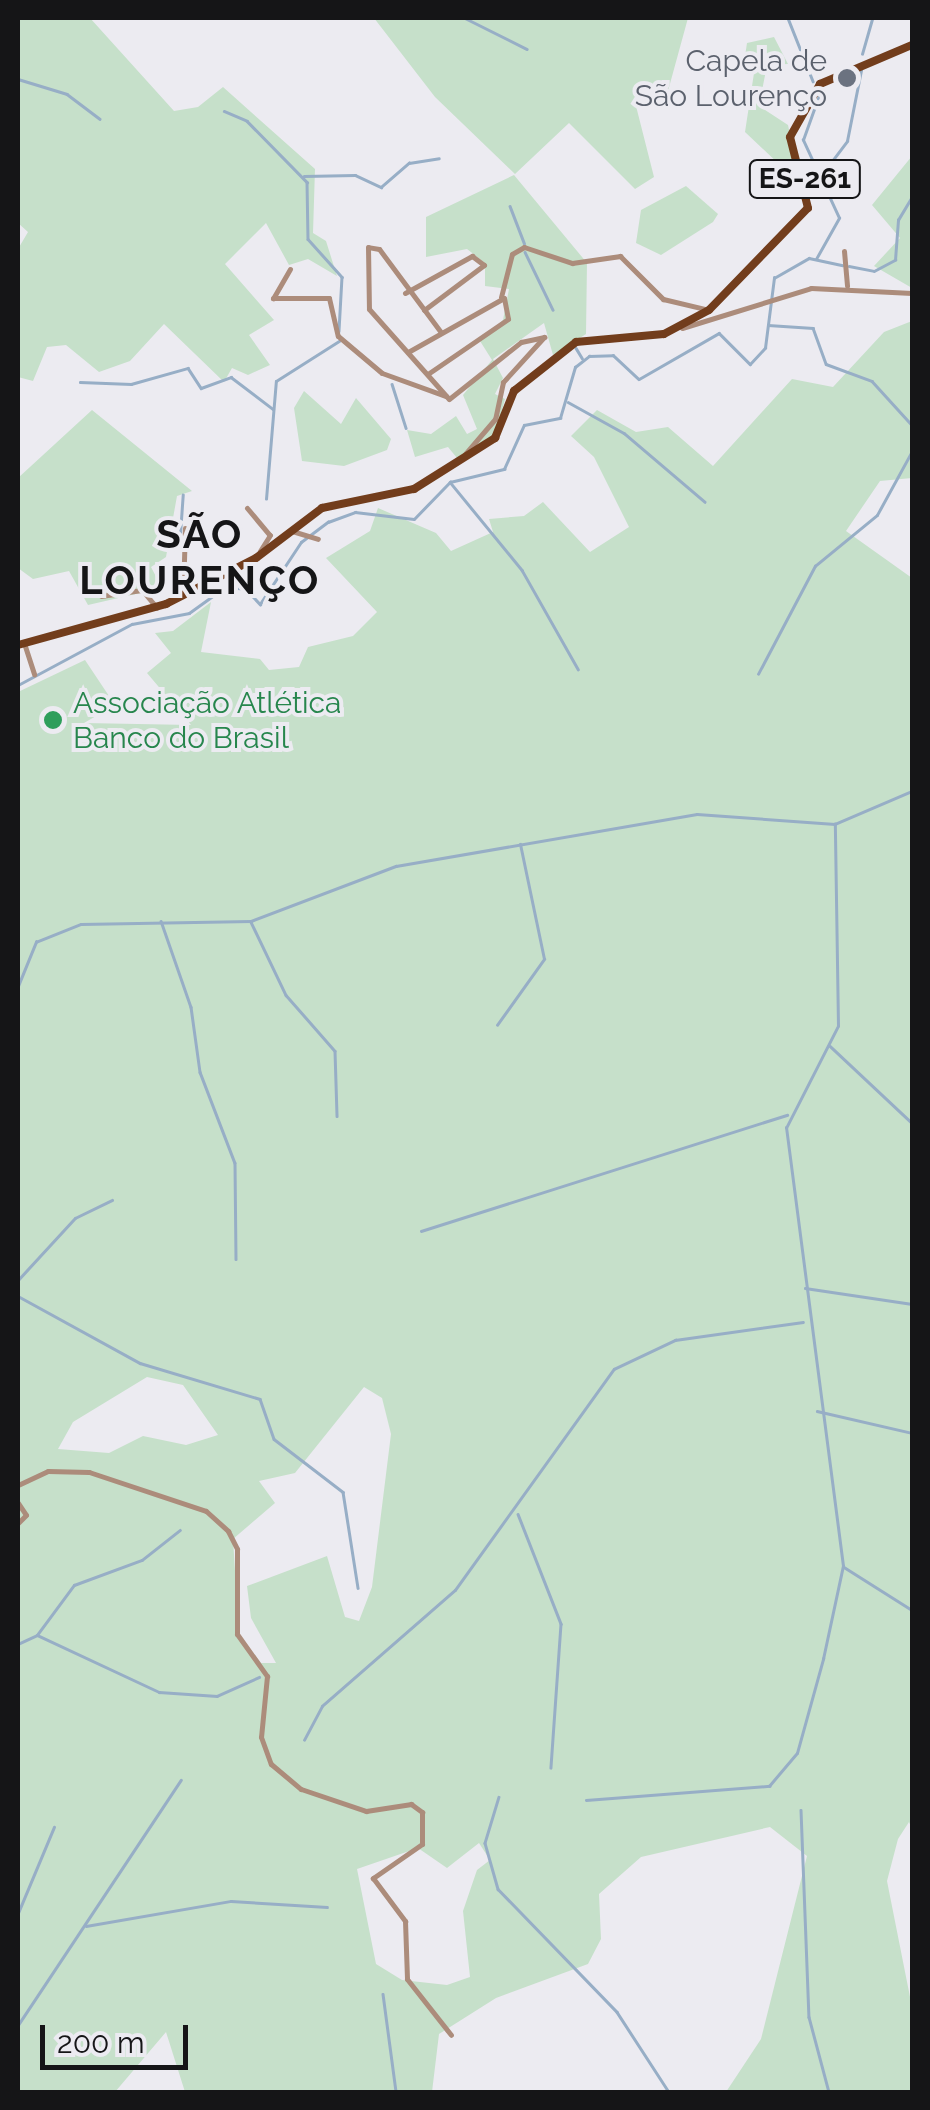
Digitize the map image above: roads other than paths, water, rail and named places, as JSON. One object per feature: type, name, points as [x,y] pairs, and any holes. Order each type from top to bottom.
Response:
[{"type":"main road","name":"ES-261","points":[[21,644],[157,608],[256,558],[322,508],[408,492],[502,431],[514,391],[576,342],[682,328],[709,310],[808,208],[790,137],[820,84],[912,44]]},
{"type":"street","points":[[440,331],[370,246],[362,264],[367,305],[446,396]]},
{"type":"street","points":[[428,374],[508,319],[502,296],[510,258],[524,247],[572,264],[620,256],[663,299],[709,310]]},
{"type":"street","points":[[844,252],[847,286]]},
{"type":"street","points":[[405,293],[478,258],[482,271],[424,310]]},
{"type":"street","points":[[290,269],[273,298],[330,298],[338,336],[382,373],[446,396],[461,398],[490,363],[542,334],[503,382],[490,428],[460,460]]},
{"type":"street","points":[[682,328],[770,308],[811,288],[847,286],[912,293]]},
{"type":"street","points":[[408,352],[502,296]]},
{"type":"street","points":[[246,508],[270,535],[256,558]]},
{"type":"street","points":[[183,594],[185,528]]},
{"type":"street","points":[[292,531],[312,537]]},
{"type":"street","points":[[102,596],[142,590],[157,608]]},
{"type":"street","points":[[21,644],[34,674]]},
{"type":"street","points":[[18,1485],[48,1471],[89,1472],[206,1512],[228,1531],[237,1549],[238,1634],[268,1676],[261,1737],[271,1764],[301,1789],[374,1813],[415,1804],[425,1819],[418,1848],[373,1878],[407,1927],[407,1979],[451,2035]]},
{"type":"street","points":[[18,1503],[26,1515],[18,1523]]},
{"type":"waterway","points":[[465,18],[527,49]]},
{"type":"waterway","points":[[788,18],[813,81]]},
{"type":"waterway","points":[[862,54],[872,18]]},
{"type":"waterway","points":[[823,173],[847,141],[861,70]]},
{"type":"waterway","points":[[18,79],[67,94],[100,119]]},
{"type":"waterway","points":[[816,259],[839,218],[803,140],[818,98]]},
{"type":"waterway","points":[[224,111],[247,121],[307,182],[308,239],[342,277],[339,331]]},
{"type":"waterway","points":[[304,176],[355,175],[381,187],[409,163],[439,158]]},
{"type":"waterway","points":[[849,266],[874,271],[895,260],[898,220],[912,197]]},
{"type":"waterway","points":[[510,206],[524,243]]},
{"type":"waterway","points":[[525,252],[553,310]]},
{"type":"waterway","points":[[18,685],[132,624],[189,613],[225,587],[246,589],[260,604],[301,542],[328,522],[355,512],[414,519],[450,482],[504,469],[524,425],[560,418],[575,367],[589,356],[613,355],[639,379],[719,333],[750,364],[765,348],[774,278],[809,258],[842,265]]},
{"type":"waterway","points":[[768,325],[813,328],[826,364],[872,381],[912,425]]},
{"type":"waterway","points":[[266,499],[276,381],[339,341]]},
{"type":"waterway","points":[[576,348],[582,358]]},
{"type":"waterway","points":[[80,382],[131,384],[188,368],[201,388],[231,377],[273,409]]},
{"type":"waterway","points":[[392,384],[406,428]]},
{"type":"waterway","points":[[568,402],[624,433],[705,502]]},
{"type":"waterway","points":[[758,674],[815,566],[877,515],[912,451]]},
{"type":"waterway","points":[[450,482],[522,570],[578,669]]},
{"type":"waterway","points":[[180,534],[183,495]]},
{"type":"waterway","points":[[18,986],[36,942],[81,924],[251,921],[396,866],[697,814],[835,824],[912,791]]},
{"type":"waterway","points":[[586,1800],[769,1786],[797,1753],[823,1659],[843,1566],[786,1128],[838,1026],[835,824]]},
{"type":"waterway","points":[[497,1025],[544,959],[520,844]]},
{"type":"waterway","points":[[161,921],[191,1007],[200,1072],[235,1163],[236,1259]]},
{"type":"waterway","points":[[251,922],[286,995],[335,1051],[337,1116]]},
{"type":"waterway","points":[[830,1046],[912,1123]]},
{"type":"waterway","points":[[421,1231],[787,1115]]},
{"type":"waterway","points":[[18,1280],[75,1218],[112,1200]]},
{"type":"waterway","points":[[805,1288],[912,1304]]},
{"type":"waterway","points":[[18,1296],[140,1363],[260,1399],[274,1439],[343,1492],[358,1588]]},
{"type":"waterway","points":[[304,1740],[322,1706],[455,1590],[614,1369],[675,1340],[803,1322]]},
{"type":"waterway","points":[[817,1411],[912,1433]]},
{"type":"waterway","points":[[518,1514],[561,1624],[551,1768]]},
{"type":"waterway","points":[[18,1644],[37,1635],[74,1585],[142,1560],[180,1530]]},
{"type":"waterway","points":[[844,1567],[912,1610]]},
{"type":"waterway","points":[[37,1635],[159,1692],[217,1696],[259,1677]]},
{"type":"waterway","points":[[18,2025],[181,1780]]},
{"type":"waterway","points":[[499,1797],[485,1843],[498,1889],[617,2012],[669,2092]]},
{"type":"waterway","points":[[801,1810],[809,2017],[829,2092]]},
{"type":"waterway","points":[[18,1913],[54,1827]]},
{"type":"waterway","points":[[86,1926],[231,1901],[327,1907]]},
{"type":"waterway","points":[[383,1994],[396,2092]]},
{"type":"place","name":"Capela de São Lourenço","points":[[847,78]]},
{"type":"place","name":"Associação Atlética Banco do Brasil","points":[[53,720]]},
{"type":"district","name":"SÃO LOURENÇO","points":[[200,557]]}]
